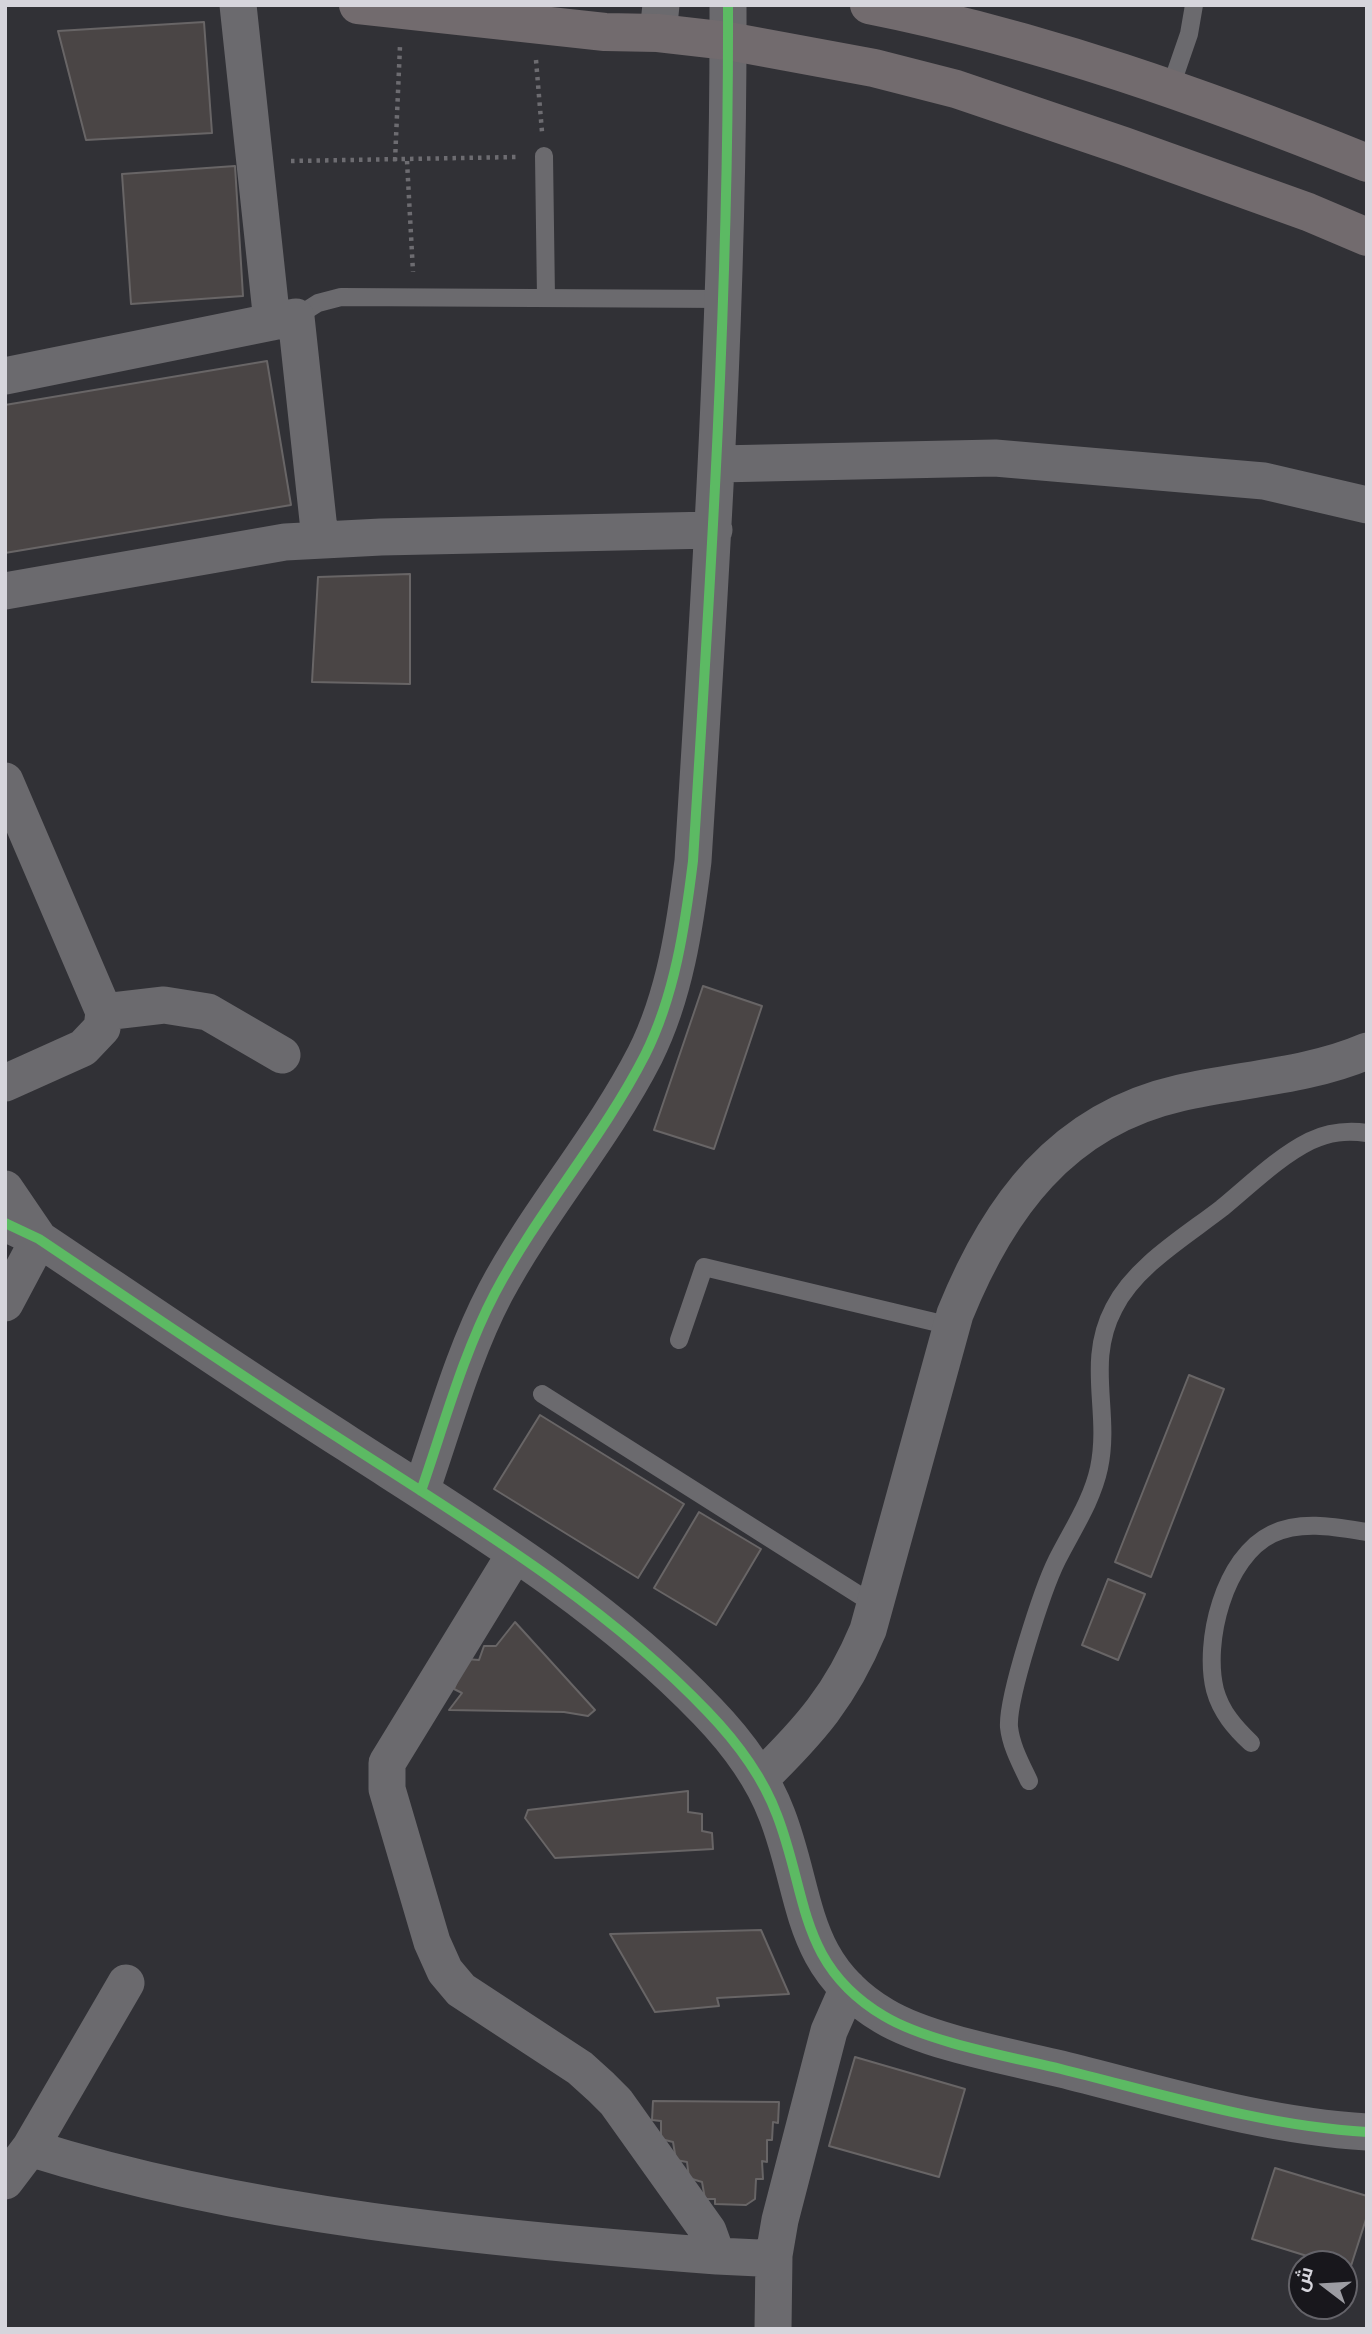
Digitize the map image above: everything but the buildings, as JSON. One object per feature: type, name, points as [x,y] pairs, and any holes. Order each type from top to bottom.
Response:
[{"type":"main road","points":[[358,5],[533,24],[660,19],[728,23],[874,68],[956,89],[1294,207],[1367,237]]},
{"type":"main road","points":[[869,5],[999,35],[1170,89],[1367,163]]},
{"type":"street","points":[[238,5],[255,162],[320,539]]},
{"type":"street","points":[[421,1491],[494,1295],[512,1262],[627,1088],[646,1052],[672,977],[686,922],[693,861],[726,299],[728,23]]},
{"type":"street","points":[[5,376],[284,320]]},
{"type":"street","points":[[718,464],[995,458],[1264,481],[1367,505]]},
{"type":"street","points":[[5,591],[248,547],[320,539],[714,530]]},
{"type":"street","points":[[5,781],[104,1012],[102,1028],[83,1048],[5,1083]]},
{"type":"street","points":[[104,1012],[164,1005],[208,1012],[282,1055]]},
{"type":"street","points":[[760,1779],[804,1737],[851,1671],[875,1605],[951,1326],[975,1265],[1002,1217],[1036,1176],[1062,1151],[1093,1130],[1135,1108],[1177,1093],[1296,1071],[1367,1051]]},
{"type":"street","points":[[5,1189],[39,1239]]},
{"type":"street","points":[[5,1223],[39,1239],[515,1554],[571,1593],[651,1658],[705,1709],[736,1743],[760,1779],[786,1840],[811,1935],[821,1956],[848,1988],[884,2016],[902,2025],[1001,2055],[1258,2117],[1316,2128],[1367,2132]]},
{"type":"street","points":[[5,1303],[39,1239]]},
{"type":"street","points":[[515,1554],[387,1763],[387,1789],[432,1942],[444,1971],[461,1990],[580,2068],[617,2102],[708,2231],[717,2256]]},
{"type":"street","points":[[5,2181],[30,2148],[126,1983]]},
{"type":"street","points":[[773,2329],[774,2255],[829,2031],[848,1988]]},
{"type":"street","points":[[30,2148],[95,2168],[334,2216],[627,2249],[759,2258],[774,2255]]},
{"type":"lane","points":[[1170,89],[1189,34],[1194,5]]},
{"type":"lane","points":[[544,156],[546,298]]},
{"type":"lane","points":[[284,320],[318,303],[341,297],[726,299]]},
{"type":"lane","points":[[1029,1781],[1010,1738],[1010,1709],[1041,1597],[1087,1502],[1099,1468],[1101,1382],[1098,1348],[1114,1306],[1141,1273],[1293,1150],[1327,1134],[1342,1131],[1367,1133]]},
{"type":"lane","points":[[679,1340],[704,1267],[951,1326]]},
{"type":"lane","points":[[542,1394],[875,1605]]},
{"type":"lane","points":[[1251,1743],[1224,1713],[1215,1691],[1214,1634],[1219,1607],[1234,1574],[1254,1546],[1273,1534],[1314,1525],[1367,1532]]},
{"type":"path","points":[[395,161],[402,10]]},
{"type":"path","points":[[255,162],[407,161],[544,156],[533,24]]},
{"type":"path","points":[[407,161],[414,297]]},
{"type":"cycle path","points":[[421,1491],[464,1365],[495,1293],[512,1262],[610,1116],[645,1055],[664,1009],[677,960],[693,861],[712,540],[722,326],[728,5]]},
{"type":"cycle path","points":[[5,1223],[39,1239],[270,1394],[489,1535],[581,1600],[667,1672],[718,1722],[756,1772],[777,1815],[810,1926],[821,1951],[835,1974],[856,1996],[884,2016],[923,2034],[946,2041],[1213,2108],[1328,2129],[1367,2132]]}]
